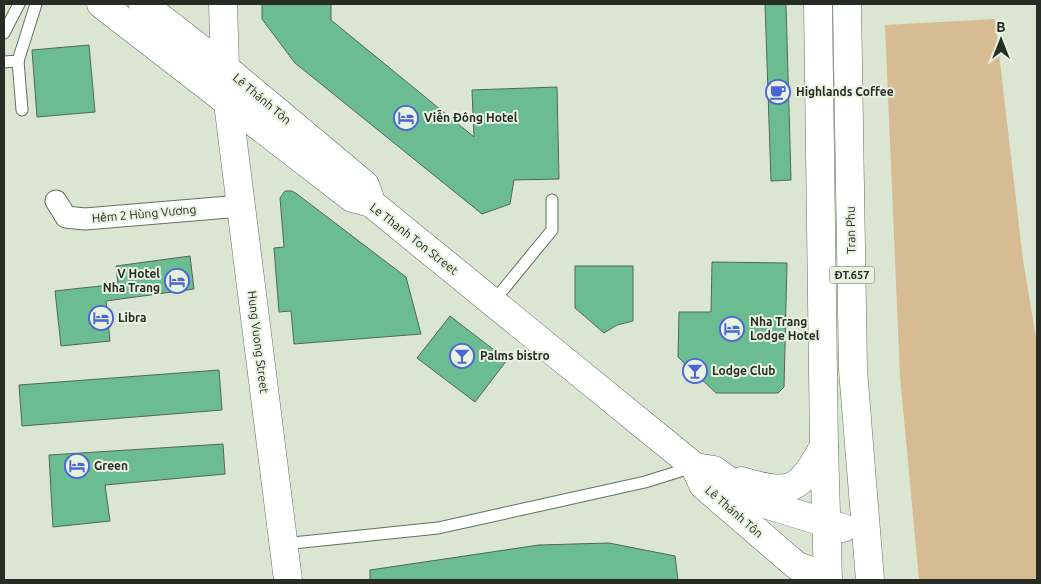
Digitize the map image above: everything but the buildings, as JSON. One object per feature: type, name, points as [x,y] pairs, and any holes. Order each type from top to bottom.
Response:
[{"type":"main road","name":"Le Thanh Ton Street","points":[[101,4],[352,198],[371,203],[695,466]]},
{"type":"main road","name":"Lê Thánh Tôn","points":[[143,4],[225,68],[365,185],[371,203]]},
{"type":"main road","name":"Hung Vuong Street","points":[[222,4],[228,103],[288,580]]},
{"type":"main road","name":"ĐT.657","points":[[818,4],[826,523],[818,576]]},
{"type":"main road","name":"Tran Phu","points":[[848,4],[853,370],[868,561]]},
{"type":"main road","points":[[725,476],[758,486],[788,488],[802,481],[824,446]]},
{"type":"main road","name":"Lê Thánh Tôn","points":[[695,466],[714,470],[725,476],[754,499],[792,514],[826,523]]},
{"type":"main road","name":"Lê Thánh Tôn","points":[[695,466],[703,485],[818,576]]},
{"type":"main road","points":[[818,576],[836,576],[858,571],[868,561],[863,539],[853,533],[826,523]]},
{"type":"street","name":"Hẻm 2 Hùng Vương","points":[[56,201],[66,217],[85,219],[241,206]]},
{"type":"lane","points":[[4,33],[19,4]]},
{"type":"lane","points":[[22,110],[18,61],[36,4]]},
{"type":"lane","points":[[4,62],[18,61]]},
{"type":"lane","points":[[493,302],[552,230],[552,200]]},
{"type":"lane","points":[[283,544],[438,528],[645,482],[695,466]]},
{"type":"shaded area","points":[[995,19],[1023,260],[1037,344],[1037,580],[919,580],[900,376],[885,25]]},
{"type":"place","name":"Highlands Coffee","points":[[778,92]]},
{"type":"place","name":"Viễn Đông Hotel","points":[[406,118]]},
{"type":"place","name":"V Hotel Nha Trang","points":[[177,281]]},
{"type":"place","name":"Libra","points":[[101,318]]},
{"type":"place","name":"Nha Trang Lodge Hotel","points":[[732,329]]},
{"type":"place","name":"Palms bistro","points":[[462,356]]},
{"type":"place","name":"Lodge Club","points":[[695,371]]},
{"type":"place","name":"Green","points":[[77,466]]}]
